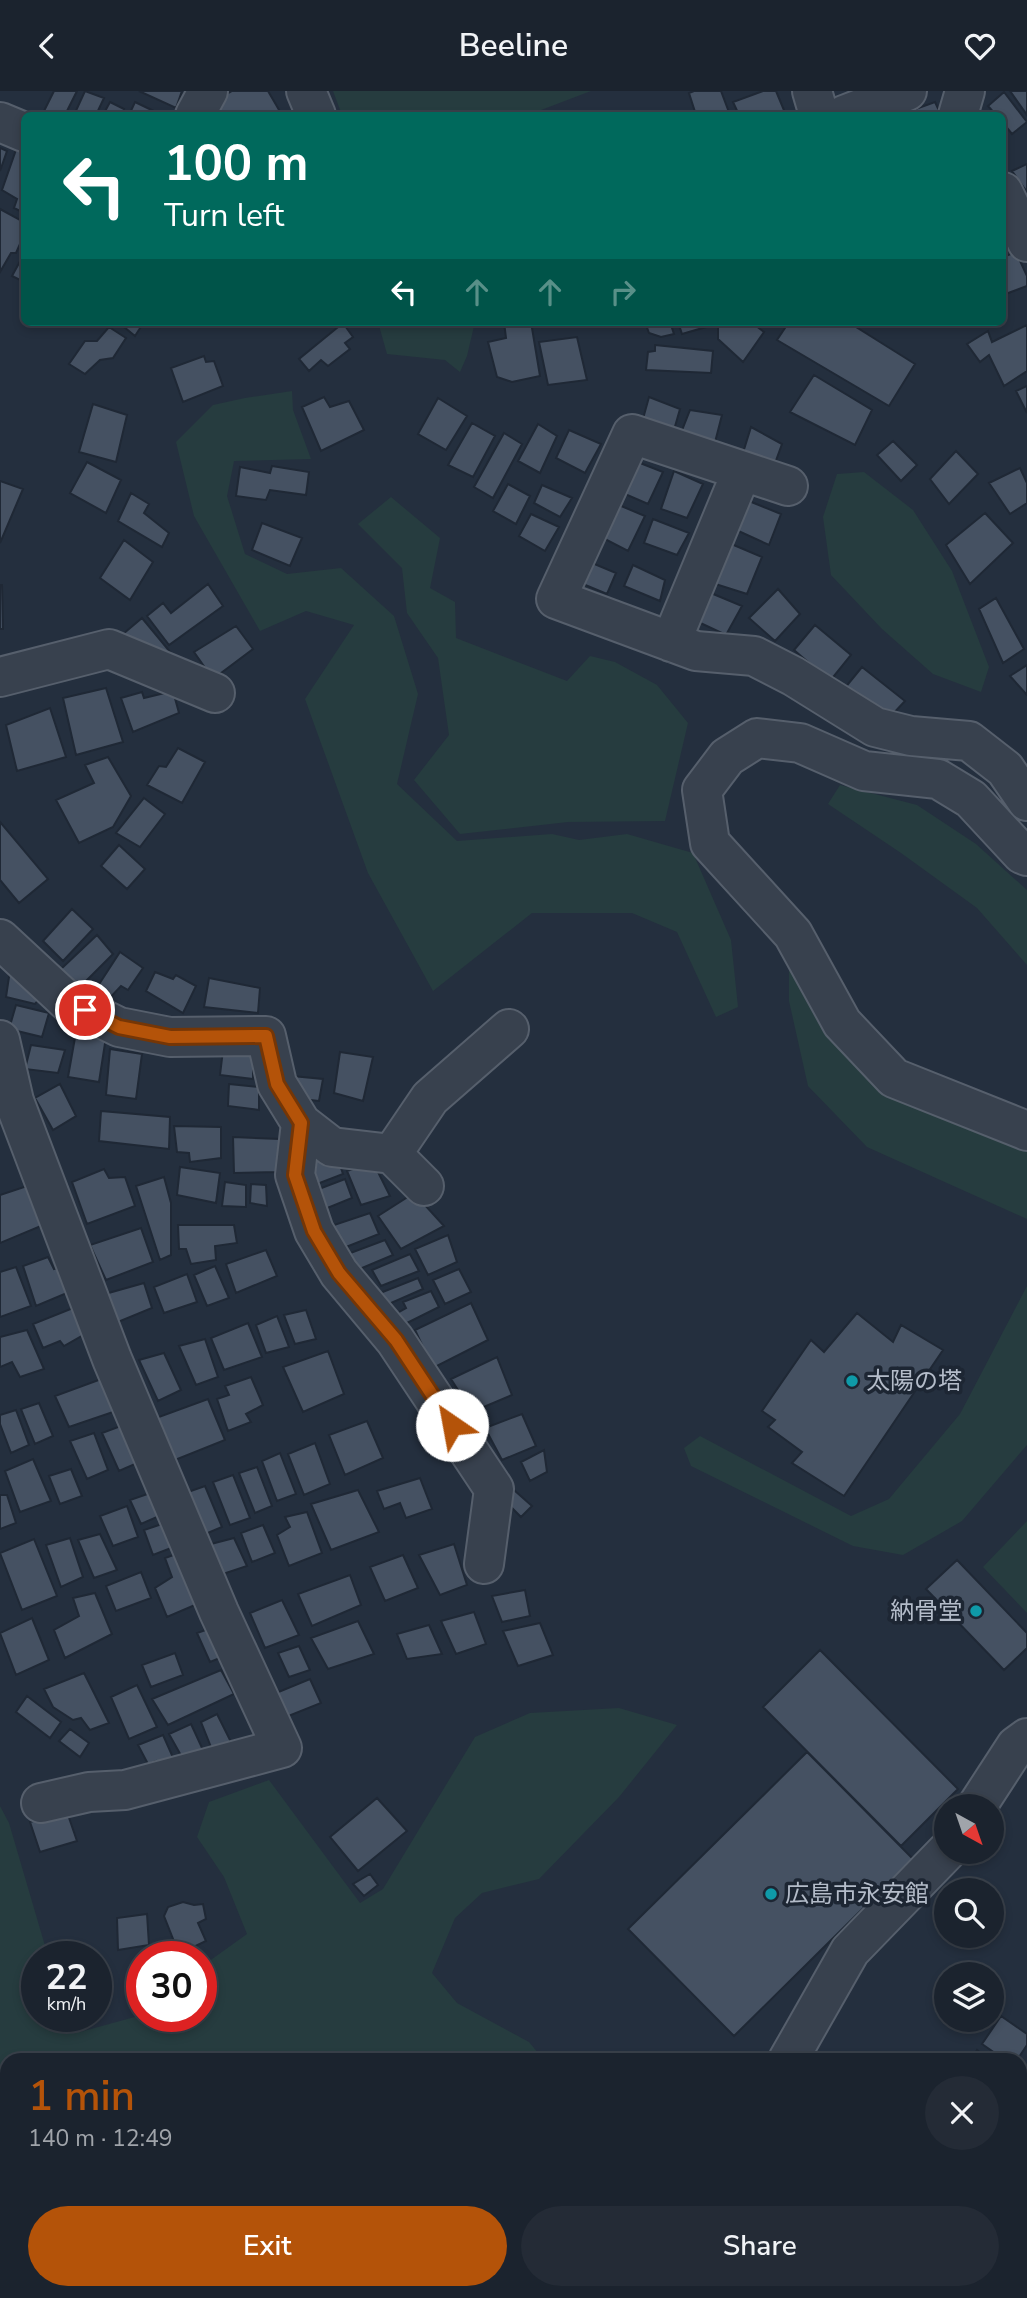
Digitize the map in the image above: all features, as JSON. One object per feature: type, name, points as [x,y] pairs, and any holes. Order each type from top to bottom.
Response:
[{"type":"street","points":[[197,112],[208,91]]},
{"type":"street","points":[[306,91],[315,112]]},
{"type":"street","points":[[812,91],[818,112]]},
{"type":"street","points":[[852,112],[907,91]]},
{"type":"street","points":[[959,112],[965,91]]},
{"type":"street","points":[[0,122],[21,131]]},
{"type":"street","points":[[788,486],[632,434],[556,599],[696,651],[754,656],[793,676],[875,727],[911,736],[969,741],[1005,769],[1027,801]]},
{"type":"street","points":[[671,642],[742,471]]},
{"type":"street","points":[[0,677],[109,649],[215,693]]},
{"type":"street","points":[[1027,856],[1022,854],[971,799],[937,779],[864,771],[800,743],[757,738],[727,757],[702,790],[710,843],[793,934],[842,1023],[894,1078],[1027,1131]]},
{"type":"street","points":[[0,931],[0,939],[68,1002],[119,1027],[170,1037],[266,1036],[277,1084],[301,1123],[332,1147],[392,1154],[424,1186]]},
{"type":"street","points":[[392,1154],[430,1098],[509,1030]]},
{"type":"street","points":[[0,1040],[14,1101],[107,1347],[219,1612],[282,1748],[125,1790],[89,1792],[41,1803]]},
{"type":"street","points":[[301,1123],[295,1175],[314,1231],[339,1273],[396,1340],[494,1489],[484,1564]]},
{"type":"street","points":[[985,1794],[1016,1746],[1027,1738]]},
{"type":"street","points":[[792,2053],[850,1951],[934,1864]]},
{"type":"green space","points":[[333,91],[591,91],[536,112],[341,112]]},
{"type":"green space","points":[[379,326],[474,326],[460,372],[445,360],[387,354]]},
{"type":"green space","points":[[292,391],[293,410],[311,459],[234,461],[227,496],[245,554],[287,574],[341,568],[394,616],[418,694],[397,784],[457,841],[552,834],[579,840],[627,834],[693,853],[731,940],[738,1007],[716,1017],[677,932],[632,913],[532,913],[433,991],[368,873],[305,699],[354,625],[306,611],[260,631],[194,516],[176,442],[213,405]]},
{"type":"green space","points":[[864,472],[913,510],[952,571],[989,667],[981,692],[933,674],[882,629],[831,575],[823,517],[837,474]]},
{"type":"green space","points":[[391,497],[440,538],[430,588],[455,602],[456,638],[567,681],[590,656],[615,662],[657,685],[688,723],[665,821],[568,822],[460,834],[414,780],[449,735],[438,658],[407,613],[402,568],[358,524]]},
{"type":"green space","points":[[840,785],[917,805],[976,844],[1027,890],[1027,965],[977,908],[828,804]]},
{"type":"green space","points":[[789,943],[890,1088],[1027,1152],[1027,1219],[867,1147],[808,1086],[789,1001]]},
{"type":"green space","points":[[1027,1286],[1027,1445],[962,1521],[903,1555],[853,1546],[691,1466],[684,1448],[700,1436],[851,1516],[889,1499],[960,1414]]},
{"type":"green space","points":[[1027,1521],[1027,1613],[983,1567]]},
{"type":"green space","points":[[619,1708],[677,1725],[619,1797],[539,1879],[482,1893],[455,1918],[432,1973],[457,2003],[529,2042],[538,2053],[0,2053],[0,1806],[9,1823],[44,1941],[21,1941],[21,2032],[112,2032],[112,2023],[126,2019],[126,2032],[217,2032],[217,1956],[247,1934],[224,1877],[197,1837],[209,1802],[269,1780],[360,1903],[383,1889],[475,1737],[530,1713]]},
{"type":"building","points":[[54,91],[77,91],[66,112],[44,112]]},
{"type":"building","points":[[85,91],[104,98],[97,112],[75,112]]},
{"type":"building","points":[[139,91],[182,91],[176,108]]},
{"type":"building","points":[[232,91],[268,91],[280,112],[210,112],[213,102]]},
{"type":"building","points":[[721,91],[729,112],[695,112],[689,93]]},
{"type":"building","points":[[763,91],[776,91],[785,112],[738,112],[733,102]]},
{"type":"building","points":[[1010,91],[1027,91],[1027,115]]},
{"type":"building","points":[[1004,92],[1027,122],[1012,134],[1006,127],[1006,112],[993,112],[988,106]]},
{"type":"building","points":[[110,102],[124,109],[122,112],[105,112]]},
{"type":"building","points":[[135,102],[156,112],[130,112]]},
{"type":"building","points":[[935,102],[940,112],[910,112]]},
{"type":"building","points":[[17,147],[21,149],[21,212],[14,208],[17,199],[2,190]]},
{"type":"building","points":[[0,148],[7,151],[0,171]]},
{"type":"building","points":[[1027,164],[1027,192],[1012,171]]},
{"type":"building","points":[[0,209],[21,220],[21,242],[16,253],[11,253],[0,272]]},
{"type":"building","points":[[1016,252],[1027,276],[1027,286],[1006,294],[1006,256]]},
{"type":"building","points":[[21,260],[21,280],[12,276]]},
{"type":"building","points":[[1027,325],[1027,371],[1004,386],[989,355],[980,362],[967,344],[988,331],[992,342]]},
{"type":"building","points":[[123,326],[141,326],[135,336]]},
{"type":"building","points":[[339,326],[345,326],[353,337],[345,343],[350,349],[328,366],[321,360],[309,371],[299,359]]},
{"type":"building","points":[[504,326],[532,326],[540,376],[512,382],[497,377],[488,342],[506,338]]},
{"type":"building","points":[[646,326],[671,326],[674,334],[661,337],[649,333]]},
{"type":"building","points":[[679,326],[706,327],[682,334]]},
{"type":"building","points":[[718,326],[756,326],[764,332],[743,362],[718,339]]},
{"type":"building","points":[[786,326],[854,326],[915,364],[889,406],[777,340]]},
{"type":"building","points":[[109,327],[126,338],[113,358],[100,360],[85,374],[69,364],[85,341],[97,341]]},
{"type":"building","points":[[577,337],[587,380],[548,385],[539,342]]},
{"type":"building","points":[[655,345],[713,351],[711,373],[646,370],[648,352],[655,351]]},
{"type":"building","points":[[204,356],[206,362],[214,361],[223,386],[183,402],[171,368]]},
{"type":"building","points":[[814,375],[872,410],[855,445],[790,412]]},
{"type":"building","points":[[1027,386],[1027,413],[1016,391]]},
{"type":"building","points":[[324,397],[330,407],[349,401],[364,430],[321,451],[302,407]]},
{"type":"building","points":[[649,397],[680,409],[672,437],[641,426]]},
{"type":"building","points":[[438,398],[467,416],[446,450],[418,434]]},
{"type":"building","points":[[93,404],[127,415],[116,462],[79,452]]},
{"type":"building","points":[[690,410],[722,415],[713,450],[679,438]]},
{"type":"building","points":[[472,423],[495,436],[473,477],[448,465]]},
{"type":"building","points":[[538,424],[557,436],[540,473],[518,461]]},
{"type":"building","points":[[751,427],[782,444],[774,466],[742,456]]},
{"type":"building","points":[[569,430],[601,444],[585,473],[556,458]]},
{"type":"building","points":[[504,433],[522,444],[493,498],[474,487]]},
{"type":"building","points":[[893,441],[917,465],[901,481],[877,455]]},
{"type":"building","points":[[956,451],[978,474],[949,504],[930,479]]},
{"type":"building","points":[[635,461],[663,472],[648,504],[618,491]]},
{"type":"building","points":[[87,462],[121,480],[106,513],[70,493]]},
{"type":"building","points":[[272,466],[309,472],[306,495],[270,490],[266,500],[236,496],[240,467],[270,473]]},
{"type":"building","points":[[1020,468],[1027,483],[1027,503],[1010,514],[989,483]]},
{"type":"building","points":[[674,471],[703,484],[687,518],[661,509]]},
{"type":"building","points":[[0,481],[23,489],[0,543]]},
{"type":"building","points":[[508,484],[530,496],[516,524],[493,511]]},
{"type":"building","points":[[542,485],[572,498],[560,517],[534,503]]},
{"type":"building","points":[[131,493],[149,504],[144,513],[169,533],[162,547],[118,521]]},
{"type":"building","points":[[744,499],[781,514],[769,545],[734,529]]},
{"type":"building","points":[[614,503],[645,516],[628,551],[599,536]]},
{"type":"building","points":[[985,513],[1013,543],[970,584],[946,545]]},
{"type":"building","points":[[531,514],[559,527],[545,551],[519,536]]},
{"type":"building","points":[[653,519],[689,533],[677,555],[644,543]]},
{"type":"building","points":[[262,523],[302,538],[290,566],[252,550]]},
{"type":"building","points":[[124,540],[153,562],[130,600],[100,578]]},
{"type":"building","points":[[729,543],[762,557],[747,594],[709,582]]},
{"type":"building","points":[[585,560],[616,573],[607,594],[578,582]]},
{"type":"building","points":[[633,565],[665,580],[660,601],[624,586]]},
{"type":"building","points":[[208,584],[223,606],[169,645],[147,616],[163,603],[171,613]]},
{"type":"building","points":[[2,585],[3,629],[0,629]]},
{"type":"building","points":[[778,589],[800,614],[775,641],[749,618]]},
{"type":"building","points":[[706,591],[742,606],[726,635],[694,620]]},
{"type":"building","points":[[996,598],[1024,649],[1003,663],[979,609]]},
{"type":"building","points":[[142,618],[171,653],[164,661],[139,652],[123,634]]},
{"type":"building","points":[[815,625],[851,655],[830,681],[794,650]]},
{"type":"building","points":[[236,626],[253,649],[213,679],[194,652]]},
{"type":"building","points":[[1027,665],[1027,695],[1010,676]]},
{"type":"building","points":[[862,667],[905,701],[891,716],[844,689]]},
{"type":"building","points":[[106,688],[123,742],[76,755],[63,698]]},
{"type":"building","points":[[173,691],[179,713],[133,732],[121,698],[142,692],[144,698]]},
{"type":"building","points":[[50,708],[66,757],[17,771],[6,725]]},
{"type":"building","points":[[178,748],[205,762],[182,803],[147,785],[159,766],[166,767]]},
{"type":"building","points":[[108,757],[131,796],[113,827],[79,843],[56,800],[94,783],[85,765]]},
{"type":"building","points":[[144,798],[165,814],[140,847],[116,833]]},
{"type":"building","points":[[0,822],[48,879],[19,903],[0,880]]},
{"type":"building","points":[[119,845],[145,869],[127,889],[101,866]]},
{"type":"building","points":[[72,909],[93,929],[63,961],[43,941]]},
{"type":"building","points":[[97,935],[113,954],[79,988],[61,969]]},
{"type":"building","points":[[120,952],[143,968],[128,990],[121,986],[106,1002],[94,992]]},
{"type":"building","points":[[10,970],[42,996],[35,1004],[6,997]]},
{"type":"building","points":[[155,972],[173,979],[176,975],[196,986],[183,1013],[146,991]]},
{"type":"building","points":[[209,978],[260,988],[258,1013],[204,1007]]},
{"type":"building","points":[[16,1005],[49,1013],[42,1037],[9,1029]]},
{"type":"building","points":[[76,1032],[106,1037],[99,1082],[68,1077]]},
{"type":"building","points":[[31,1045],[65,1050],[58,1073],[25,1069]]},
{"type":"building","points":[[110,1049],[142,1054],[136,1099],[106,1095]]},
{"type":"building","points":[[223,1050],[253,1054],[253,1079],[220,1075]]},
{"type":"building","points":[[340,1052],[373,1057],[363,1101],[334,1093]]},
{"type":"building","points":[[292,1076],[323,1079],[319,1101],[293,1098]]},
{"type":"building","points":[[60,1084],[76,1116],[53,1130],[35,1098]]},
{"type":"building","points":[[229,1084],[259,1087],[259,1110],[228,1106]]},
{"type":"building","points":[[101,1111],[170,1117],[169,1149],[99,1141]]},
{"type":"building","points":[[174,1126],[221,1127],[221,1158],[190,1162],[189,1153],[177,1152]]},
{"type":"building","points":[[233,1137],[280,1139],[279,1172],[234,1173]]},
{"type":"building","points":[[316,1153],[339,1162],[343,1174],[312,1186]]},
{"type":"building","points":[[373,1162],[390,1196],[361,1205],[347,1171]]},
{"type":"building","points":[[180,1167],[220,1173],[216,1203],[177,1195]]},
{"type":"building","points":[[104,1169],[109,1178],[125,1177],[135,1206],[87,1224],[72,1182]]},
{"type":"building","points":[[164,1177],[171,1203],[171,1255],[160,1260],[136,1186]]},
{"type":"building","points":[[345,1179],[352,1198],[320,1211],[311,1192]]},
{"type":"building","points":[[225,1182],[246,1185],[246,1207],[222,1206]]},
{"type":"building","points":[[251,1184],[266,1185],[267,1206],[250,1203]]},
{"type":"building","points":[[27,1186],[41,1226],[0,1243],[0,1195]]},
{"type":"building","points":[[414,1193],[444,1226],[401,1249],[378,1216]]},
{"type":"building","points":[[370,1213],[379,1234],[341,1249],[328,1227]]},
{"type":"building","points":[[178,1225],[234,1225],[237,1243],[215,1246],[216,1260],[191,1264],[186,1249],[179,1249]]},
{"type":"building","points":[[141,1228],[153,1262],[106,1280],[90,1245]]},
{"type":"building","points":[[448,1235],[457,1262],[428,1275],[415,1249]]},
{"type":"building","points":[[385,1240],[393,1255],[355,1271],[345,1255]]},
{"type":"building","points":[[266,1250],[277,1276],[236,1293],[226,1264]]},
{"type":"building","points":[[410,1254],[419,1271],[381,1286],[372,1270]]},
{"type":"building","points":[[48,1257],[54,1269],[58,1268],[67,1293],[36,1306],[23,1266]]},
{"type":"building","points":[[215,1266],[229,1298],[207,1306],[194,1275]]},
{"type":"building","points":[[16,1267],[31,1306],[0,1317],[0,1272]]},
{"type":"building","points":[[459,1269],[471,1292],[445,1304],[433,1280]]},
{"type":"building","points":[[187,1274],[197,1302],[164,1313],[154,1287]]},
{"type":"building","points":[[418,1278],[423,1289],[382,1307],[375,1295]]},
{"type":"building","points":[[144,1283],[152,1308],[118,1322],[105,1294]]},
{"type":"building","points":[[431,1291],[439,1307],[399,1327],[392,1316],[406,1308],[403,1302]]},
{"type":"building","points":[[471,1303],[488,1340],[433,1368],[415,1330]]},
{"type":"building","points":[[73,1308],[85,1334],[64,1346],[60,1341],[43,1348],[33,1324]]},
{"type":"building","points":[[306,1310],[316,1339],[295,1344],[284,1315]]},
{"type":"building","name":"太陽の塔","points":[[857,1313],[893,1342],[901,1325],[943,1350],[844,1496],[792,1463],[802,1452],[768,1427],[775,1420],[762,1411],[811,1340],[824,1352]]},
{"type":"building","points":[[277,1316],[289,1347],[266,1353],[256,1325]]},
{"type":"building","points":[[248,1323],[262,1357],[224,1370],[211,1338]]},
{"type":"building","points":[[27,1330],[44,1369],[20,1377],[12,1362],[0,1367],[0,1337]]},
{"type":"building","points":[[205,1339],[218,1377],[196,1385],[179,1346]]},
{"type":"building","points":[[328,1351],[344,1394],[303,1412],[283,1367]]},
{"type":"building","points":[[164,1353],[181,1390],[158,1401],[139,1360]]},
{"type":"building","points":[[497,1357],[512,1395],[472,1412],[451,1379]]},
{"type":"building","points":[[251,1377],[263,1405],[246,1414],[251,1422],[228,1431],[217,1399],[229,1395],[225,1386]]},
{"type":"building","points":[[104,1378],[119,1410],[69,1427],[55,1396]]},
{"type":"building","points":[[208,1399],[225,1440],[175,1460],[156,1418]]},
{"type":"building","points":[[39,1403],[53,1436],[35,1444],[21,1409]]},
{"type":"building","points":[[16,1410],[29,1445],[11,1453],[0,1424],[0,1415]]},
{"type":"building","points":[[522,1414],[536,1446],[502,1460],[485,1428]]},
{"type":"building","points":[[367,1421],[383,1458],[345,1475],[329,1435]]},
{"type":"building","points":[[126,1424],[142,1461],[119,1471],[102,1433]]},
{"type":"building","points":[[94,1433],[108,1470],[87,1479],[70,1441]]},
{"type":"building","points":[[315,1443],[330,1484],[304,1495],[288,1454]]},
{"type":"building","points":[[544,1450],[547,1472],[530,1481],[521,1462]]},
{"type":"building","points":[[280,1453],[296,1494],[277,1501],[262,1461]]},
{"type":"building","points":[[33,1459],[51,1501],[20,1512],[5,1471]]},
{"type":"building","points":[[257,1467],[272,1506],[255,1513],[239,1473]]},
{"type":"building","points":[[71,1469],[82,1496],[60,1504],[49,1476]]},
{"type":"building","points":[[233,1475],[250,1518],[230,1525],[213,1482]]},
{"type":"building","points":[[420,1478],[432,1509],[406,1518],[400,1503],[384,1509],[377,1491]]},
{"type":"building","points":[[205,1486],[222,1527],[203,1535],[185,1493]]},
{"type":"building","points":[[358,1490],[379,1532],[331,1550],[311,1504]]},
{"type":"building","points":[[514,1490],[532,1506],[521,1517],[504,1500]]},
{"type":"building","points":[[156,1491],[164,1514],[141,1524],[130,1500]]},
{"type":"building","points":[[0,1495],[7,1495],[16,1523],[0,1529]]},
{"type":"building","points":[[127,1506],[138,1537],[113,1546],[100,1516]]},
{"type":"building","points":[[307,1512],[322,1553],[289,1566],[277,1535],[290,1527],[285,1517]]},
{"type":"building","points":[[168,1522],[179,1545],[153,1555],[144,1530]]},
{"type":"building","points":[[263,1525],[275,1553],[252,1562],[241,1533]]},
{"type":"building","points":[[100,1534],[117,1570],[94,1578],[78,1540]]},
{"type":"building","points":[[70,1538],[83,1577],[61,1587],[46,1545]]},
{"type":"building","points":[[234,1538],[247,1566],[223,1574],[211,1544]]},
{"type":"building","points":[[34,1539],[57,1596],[22,1610],[0,1553]]},
{"type":"building","points":[[454,1544],[467,1585],[440,1595],[419,1555]]},
{"type":"building","points":[[182,1552],[202,1602],[167,1617],[155,1588],[172,1577],[165,1558]]},
{"type":"building","points":[[403,1555],[418,1588],[385,1601],[370,1567]]},
{"type":"building","name":"納骨堂","points":[[957,1560],[1027,1633],[1027,1648],[1004,1670],[926,1589]]},
{"type":"building","points":[[141,1572],[151,1598],[116,1611],[106,1586]]},
{"type":"building","points":[[350,1575],[361,1605],[312,1626],[298,1594]]},
{"type":"building","points":[[525,1590],[530,1616],[502,1622],[492,1596]]},
{"type":"building","points":[[95,1593],[112,1634],[65,1658],[54,1630],[79,1616],[73,1598]]},
{"type":"building","points":[[282,1600],[299,1635],[265,1648],[250,1613]]},
{"type":"building","points":[[474,1612],[486,1644],[456,1654],[441,1621]]},
{"type":"building","points":[[32,1618],[49,1660],[16,1675],[0,1633]]},
{"type":"building","points":[[358,1621],[374,1654],[328,1669],[311,1638]]},
{"type":"building","points":[[540,1623],[553,1655],[518,1666],[503,1631]]},
{"type":"building","points":[[429,1625],[442,1654],[407,1659],[397,1634]]},
{"type":"building","points":[[217,1626],[230,1654],[210,1662],[197,1633]]},
{"type":"building","points":[[299,1646],[310,1670],[289,1677],[278,1653]]},
{"type":"building","points":[[820,1650],[958,1789],[953,1794],[934,1794],[934,1813],[901,1846],[763,1707]]},
{"type":"building","points":[[175,1653],[183,1675],[151,1687],[142,1665]]},
{"type":"building","points":[[221,1670],[234,1694],[168,1725],[152,1699]]},
{"type":"building","points":[[84,1673],[109,1723],[90,1730],[81,1718],[73,1720],[53,1707],[44,1689]]},
{"type":"building","points":[[310,1679],[321,1703],[286,1717],[276,1693]]},
{"type":"building","points":[[137,1685],[157,1727],[129,1739],[111,1697]]},
{"type":"building","points":[[27,1696],[61,1722],[50,1738],[16,1712]]},
{"type":"building","points":[[217,1714],[232,1744],[213,1752],[201,1722]]},
{"type":"building","points":[[191,1724],[203,1750],[183,1759],[169,1734]]},
{"type":"building","points":[[70,1729],[89,1743],[80,1757],[59,1741]]},
{"type":"building","points":[[163,1735],[175,1762],[160,1771],[156,1761],[148,1764],[138,1745]]},
{"type":"building","name":"広島市永安館","points":[[807,1752],[913,1859],[734,2036],[628,1929]]},
{"type":"building","points":[[377,1798],[407,1831],[358,1871],[330,1837]]},
{"type":"building","points":[[67,1812],[77,1841],[40,1852],[30,1822]]},
{"type":"building","points":[[370,1874],[378,1885],[364,1896],[353,1884]]},
{"type":"building","points":[[183,1902],[203,1904],[206,1919],[198,1923],[206,1941],[174,1941],[164,1916],[168,1907]]},
{"type":"building","points":[[147,1914],[149,1941],[126,1941],[126,1949],[118,1950],[117,1918]]},
{"type":"building","points":[[1004,2018],[1027,2034],[1027,2045],[1022,2053],[995,2053],[982,2044],[990,2032],[1004,2032]]},
{"type":"place","name":"太陽の塔","points":[[852,1381]]},
{"type":"place","name":"納骨堂","points":[[976,1611]]},
{"type":"place","name":"広島市永安館","points":[[771,1894]]},
{"type":"route","points":[[85,1010],[119,1027],[170,1037],[266,1036],[277,1084],[301,1123],[295,1175],[314,1231],[339,1273],[396,1340],[452,1425]]}]
